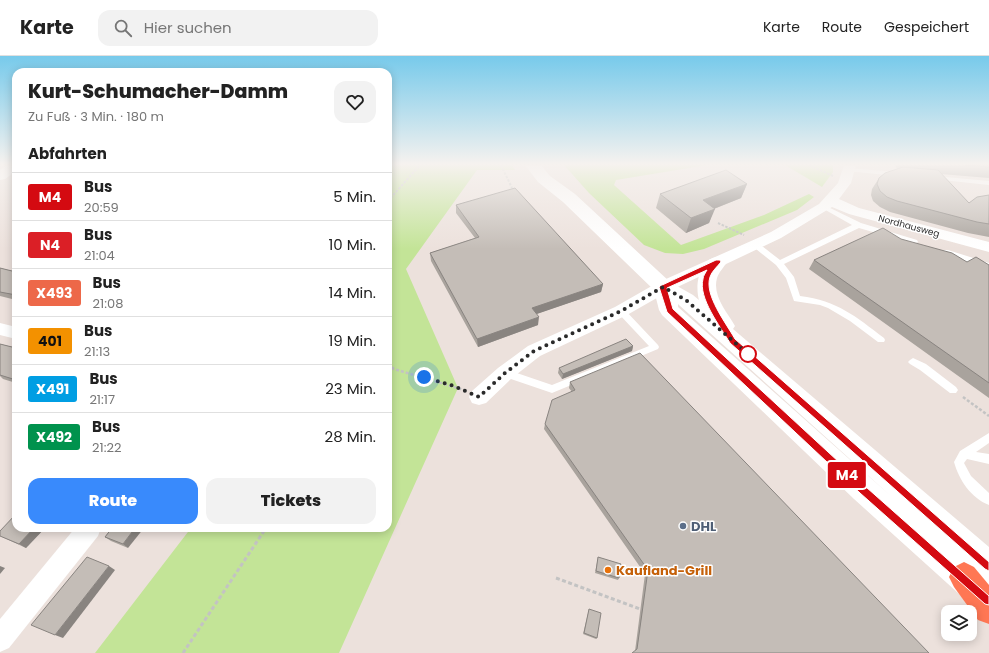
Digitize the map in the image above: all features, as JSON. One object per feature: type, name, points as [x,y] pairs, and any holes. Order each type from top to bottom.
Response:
[{"type":"highway","points":[[977,571],[989,609]]},
{"type":"main road","points":[[562,193],[663,287],[686,300],[733,341],[977,571],[989,600]]},
{"type":"main road","points":[[566,193],[569,198]]},
{"type":"main road","points":[[718,262],[710,270],[706,278],[706,290],[711,304],[733,341]]},
{"type":"main road","points":[[663,287],[669,310],[863,490],[977,571]]},
{"type":"street","points":[[479,397],[505,373],[534,351],[621,311],[663,287],[755,245],[827,204],[834,193]]},
{"type":"street","name":"Nordhausweg","points":[[827,204],[989,247]]},
{"type":"street","points":[[0,329],[12,332]]},
{"type":"street","points":[[0,639],[87,532]]},
{"type":"lane","points":[[827,204],[858,225],[923,246]]},
{"type":"lane","points":[[780,263],[858,225]]},
{"type":"lane","points":[[755,245],[780,263],[790,277],[797,299],[834,307],[881,340]]},
{"type":"lane","points":[[938,250],[989,266]]},
{"type":"lane","points":[[505,373],[552,389],[654,347],[621,311]]},
{"type":"lane","points":[[913,362],[923,367],[952,390]]},
{"type":"lane","points":[[989,437],[964,454],[959,462],[962,474],[972,486],[989,500]]},
{"type":"lane","points":[[964,454],[989,459]]},
{"type":"path","points":[[718,223],[725,228],[742,234],[755,245]]},
{"type":"path","points":[[392,367],[454,386],[479,397]]},
{"type":"path","points":[[952,390],[989,416]]},
{"type":"path","points":[[183,653],[263,532]]},
{"type":"path","points":[[556,578],[640,609]]},
{"type":"green space","points":[[392,193],[461,193],[406,269],[458,388],[339,653],[95,653],[188,532],[392,532]]},
{"type":"green space","points":[[589,193],[623,193],[681,245],[764,215],[809,194],[814,197],[797,210],[704,249],[683,254],[665,253],[644,245]]},
{"type":"building","points":[[498,193],[519,193],[603,284],[532,308],[539,317],[477,339],[430,253],[479,237],[456,205]]},
{"type":"building","points":[[723,193],[703,200],[715,209],[691,218],[660,194]]},
{"type":"building","points":[[882,193],[959,193],[969,203],[977,197],[989,195],[989,224],[897,201],[887,197]]},
{"type":"building","points":[[883,228],[901,239],[952,253],[967,262],[976,257],[989,265],[989,383],[814,260]]},
{"type":"building","points":[[0,268],[12,271],[12,294],[0,292]]},
{"type":"building","points":[[626,339],[633,346],[563,374],[559,368]]},
{"type":"building","points":[[0,344],[12,347],[12,379],[0,375]]},
{"type":"building","points":[[640,353],[929,653],[632,653],[637,649],[648,570],[545,424],[552,400],[575,390],[570,382]]},
{"type":"building","points":[[12,518],[12,532],[30,532],[19,544],[0,536],[0,531]]},
{"type":"building","points":[[109,532],[132,532],[123,544],[105,537]]},
{"type":"building","points":[[87,557],[109,566],[55,635],[31,625]]},
{"type":"building","name":"Kaufland-Grill","points":[[598,557],[621,564],[619,578],[596,571]]},
{"type":"building","points":[[589,609],[601,613],[597,638],[584,633]]},
{"type":"bus line","name":"M4","points":[[989,566],[733,341],[711,304],[706,290],[706,278],[710,270],[718,262],[663,287],[669,310],[863,490],[989,600]]},
{"type":"place","name":"DHL","points":[[683,526]]},
{"type":"place","name":"Kaufland-Grill","points":[[608,570]]},
{"type":"route","points":[[424,377],[454,386],[479,397],[505,373],[534,351],[621,311],[663,287],[686,300],[748,354]]}]
